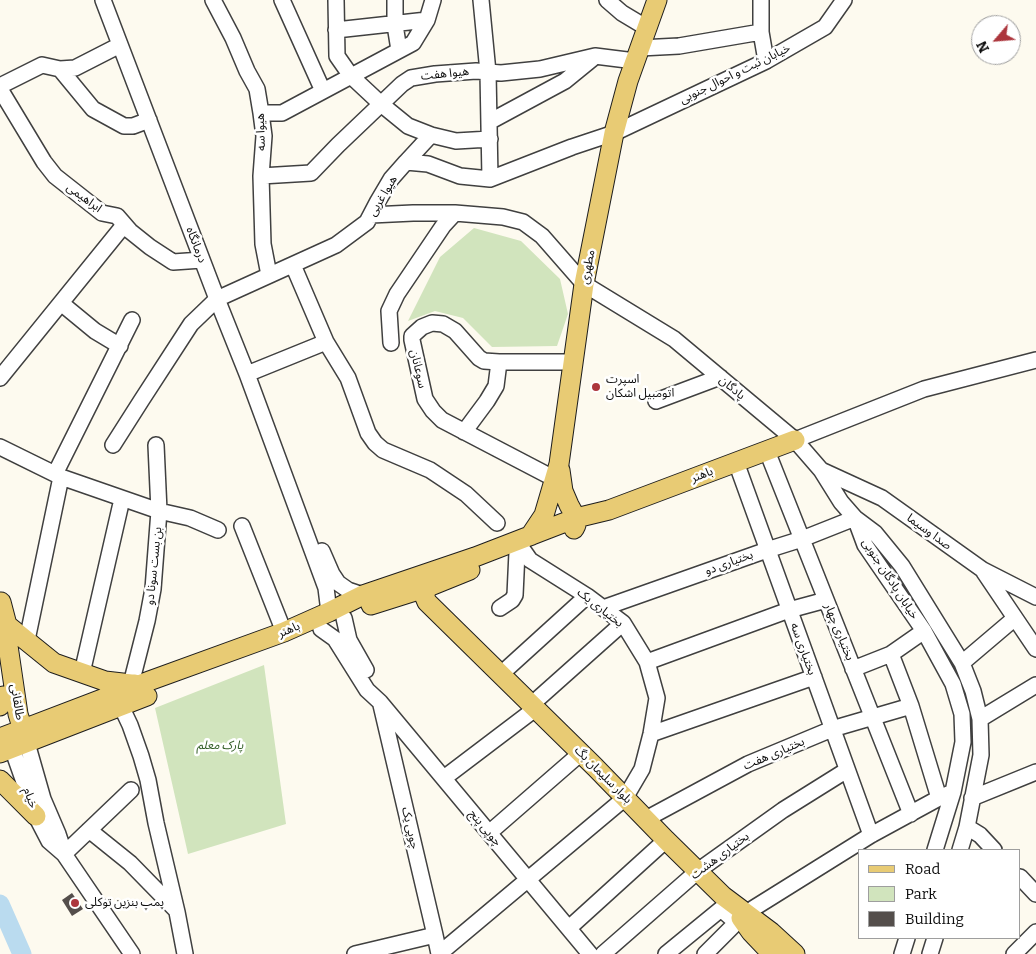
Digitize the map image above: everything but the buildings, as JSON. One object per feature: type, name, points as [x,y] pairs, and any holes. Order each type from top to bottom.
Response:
[{"type":"main road","name":"مطهری","points":[[524,546],[544,515],[557,471],[584,284],[614,132],[628,81],[657,0]]},
{"type":"main road","name":"باهنر","points":[[11,741],[121,706],[289,643],[332,620],[428,587],[609,510],[795,440]]},
{"type":"main road","points":[[557,471],[574,525]]},
{"type":"main road","name":"باهنر","points":[[11,741],[140,683],[284,632],[332,620],[363,595],[475,557],[524,546]]},
{"type":"main road","name":"بلوار سلیمان بگ","points":[[428,587],[424,595],[427,602],[581,753],[666,840],[699,870],[741,918],[771,932],[795,954]]},
{"type":"main road","points":[[2,605],[27,640],[54,663],[105,682],[140,683]]},
{"type":"main road","name":"طالقانی","points":[[2,605],[18,714],[11,741]]},
{"type":"main road","name":"طالقانی","points":[[0,656],[2,701],[11,741]]},
{"type":"main road","points":[[0,780],[36,816]]},
{"type":"main road","points":[[741,918],[751,932],[772,954]]},
{"type":"street","name":"درمانگاه","points":[[103,0],[216,299],[247,374],[326,588],[332,620]]},
{"type":"street","name":"هیوا سه","points":[[213,0],[257,89],[262,113],[264,136],[261,176],[263,244],[269,275]]},
{"type":"street","points":[[282,0],[323,91]]},
{"type":"street","points":[[336,0],[337,56],[351,76],[381,104],[408,126],[431,135],[456,141],[490,140]]},
{"type":"street","points":[[395,0],[395,24],[399,50]]},
{"type":"street","points":[[262,113],[282,113],[413,43],[427,20],[433,0]]},
{"type":"street","points":[[481,0],[488,72],[490,179]]},
{"type":"street","points":[[607,0],[622,13],[647,28]]},
{"type":"street","points":[[761,0],[761,32],[766,61]]},
{"type":"street","name":"خیابان ثبت و احوال جنوبی","points":[[614,132],[766,61],[825,27],[844,0]]},
{"type":"street","points":[[336,30],[427,20]]},
{"type":"street","name":"هیوا هفت","points":[[261,176],[311,173],[402,84],[411,78],[476,71],[501,73],[540,69],[595,56],[637,55],[761,32]]},
{"type":"street","points":[[0,88],[42,65],[75,68],[120,45]]},
{"type":"street","points":[[489,122],[565,81],[595,56]]},
{"type":"street","points":[[60,68],[93,109],[124,126],[134,126],[149,120]]},
{"type":"street","name":"ابراهیمی","points":[[0,88],[31,142],[55,176],[102,213],[117,216],[124,225],[150,247],[173,262],[202,260]]},
{"type":"street","name":"هیوا غربی","points":[[216,299],[336,244],[367,222],[391,179],[406,162],[428,164],[460,176],[490,179],[614,132]]},
{"type":"street","points":[[406,162],[431,135]]},
{"type":"street","points":[[391,343],[390,311],[398,294],[443,226],[455,213]]},
{"type":"street","name":"پادگان","points":[[370,215],[455,213],[503,216],[523,222],[542,236],[584,284],[674,339],[795,440],[821,470],[841,502],[855,518]]},
{"type":"street","points":[[0,378],[124,225]]},
{"type":"street","points":[[293,265],[326,342],[348,378],[368,433],[375,443],[383,450],[430,470],[466,494],[497,523]]},
{"type":"street","points":[[113,445],[191,324],[216,299]]},
{"type":"street","points":[[61,303],[95,331],[120,346]]},
{"type":"street","points":[[27,640],[58,476],[132,320]]},
{"type":"street","name":"سوعانان","points":[[557,471],[464,432],[442,420],[425,400],[412,336],[422,327],[432,323],[443,324],[455,331],[479,358],[484,361],[573,362]]},
{"type":"street","points":[[247,374],[326,342]]},
{"type":"street","points":[[795,440],[924,389],[1036,360]]},
{"type":"street","points":[[464,432],[496,386],[499,362]]},
{"type":"street","points":[[656,400],[720,377]]},
{"type":"street","name":"بن بست سونا دو","points":[[140,683],[153,589],[159,511],[156,445]]},
{"type":"street","points":[[0,447],[58,476],[159,511],[190,518],[218,530]]},
{"type":"street","name":"بختیاری چهار","points":[[767,451],[911,814]]},
{"type":"street","name":"بختیاری سه","points":[[736,462],[871,835]]},
{"type":"street","name":"صدا وسیما","points":[[821,470],[882,498],[983,570],[1036,597]]},
{"type":"street","name":"درمانگاه","points":[[290,491],[309,520],[332,574],[338,583],[348,590],[363,595]]},
{"type":"street","points":[[82,674],[122,499]]},
{"type":"street","name":"بختیاری دو","points":[[603,608],[802,539],[855,518]]},
{"type":"street","name":"خیابان پادگان جنوبی","points":[[855,518],[866,545],[924,631],[953,684],[962,714],[963,742],[946,795],[935,849]]},
{"type":"street","name":"خیابان پادگان جنوبی","points":[[855,518],[875,533],[902,566],[962,662],[973,691],[980,719],[981,755],[967,827],[960,849]]},
{"type":"street","points":[[242,526],[284,632]]},
{"type":"street","points":[[500,608],[512,600],[515,594],[524,546]]},
{"type":"street","name":"بختیاری یک","points":[[439,954],[625,798],[642,769],[652,734],[657,698],[647,662],[623,623],[587,596],[530,560],[524,546]]},
{"type":"street","points":[[983,570],[1036,649]]},
{"type":"street","points":[[500,675],[587,596]]},
{"type":"street","points":[[647,662],[789,610],[826,600]]},
{"type":"street","points":[[962,662],[1015,618]]},
{"type":"street","points":[[332,620],[335,639],[366,690],[380,702]]},
{"type":"street","name":"چوپی یک","points":[[332,620],[349,640],[375,685],[439,954]]},
{"type":"street","points":[[444,778],[533,707],[623,623]]},
{"type":"street","points":[[853,669],[891,654],[924,631]]},
{"type":"street","points":[[705,954],[741,918],[871,835],[946,795],[891,654]]},
{"type":"street","points":[[652,734],[814,677]]},
{"type":"street","points":[[980,719],[1036,685]]},
{"type":"street","name":"چوپی پنج","points":[[380,702],[590,954]]},
{"type":"street","points":[[121,706],[138,748],[148,780],[177,912],[184,954]]},
{"type":"street","name":"بختیاری هفت","points":[[646,819],[748,764],[832,729],[911,706]]},
{"type":"street","name":"خیام","points":[[11,741],[36,816],[50,841],[64,854],[132,954]]},
{"type":"street","name":"خیام","points":[[11,741],[43,799],[58,834],[64,854]]},
{"type":"street","points":[[489,833],[581,753]]},
{"type":"street","name":"بختیاری هشت","points":[[603,954],[699,870],[783,810],[847,770]]},
{"type":"street","points":[[972,798],[1036,772]]},
{"type":"street","points":[[64,854],[131,790]]},
{"type":"street","points":[[967,827],[980,835],[993,849]]},
{"type":"street","points":[[89,830],[130,862],[177,912]]},
{"type":"street","points":[[569,928],[666,840]]},
{"type":"street","points":[[1021,878],[1036,894]]},
{"type":"street","points":[[666,954],[721,909],[741,918]]},
{"type":"street","points":[[1014,954],[1036,932]]},
{"type":"street","points":[[355,954],[435,935]]},
{"type":"street","points":[[902,954],[907,939]]},
{"type":"street","points":[[930,954],[935,939]]},
{"type":"green space","points":[[474,228],[521,241],[560,279],[568,314],[557,346],[492,347],[463,318],[435,311],[408,321],[440,257]]},
{"type":"green space","name":"پارک معلم","points":[[264,665],[286,824],[188,854],[155,708]]},
{"type":"waterway","points":[[0,904],[22,954]]},
{"type":"place","name":"اسپرت اتومبیل اشکان","points":[[596,387]]},
{"type":"place","name":"پمپ بنزین توکلی","points":[[75,903]]}]
